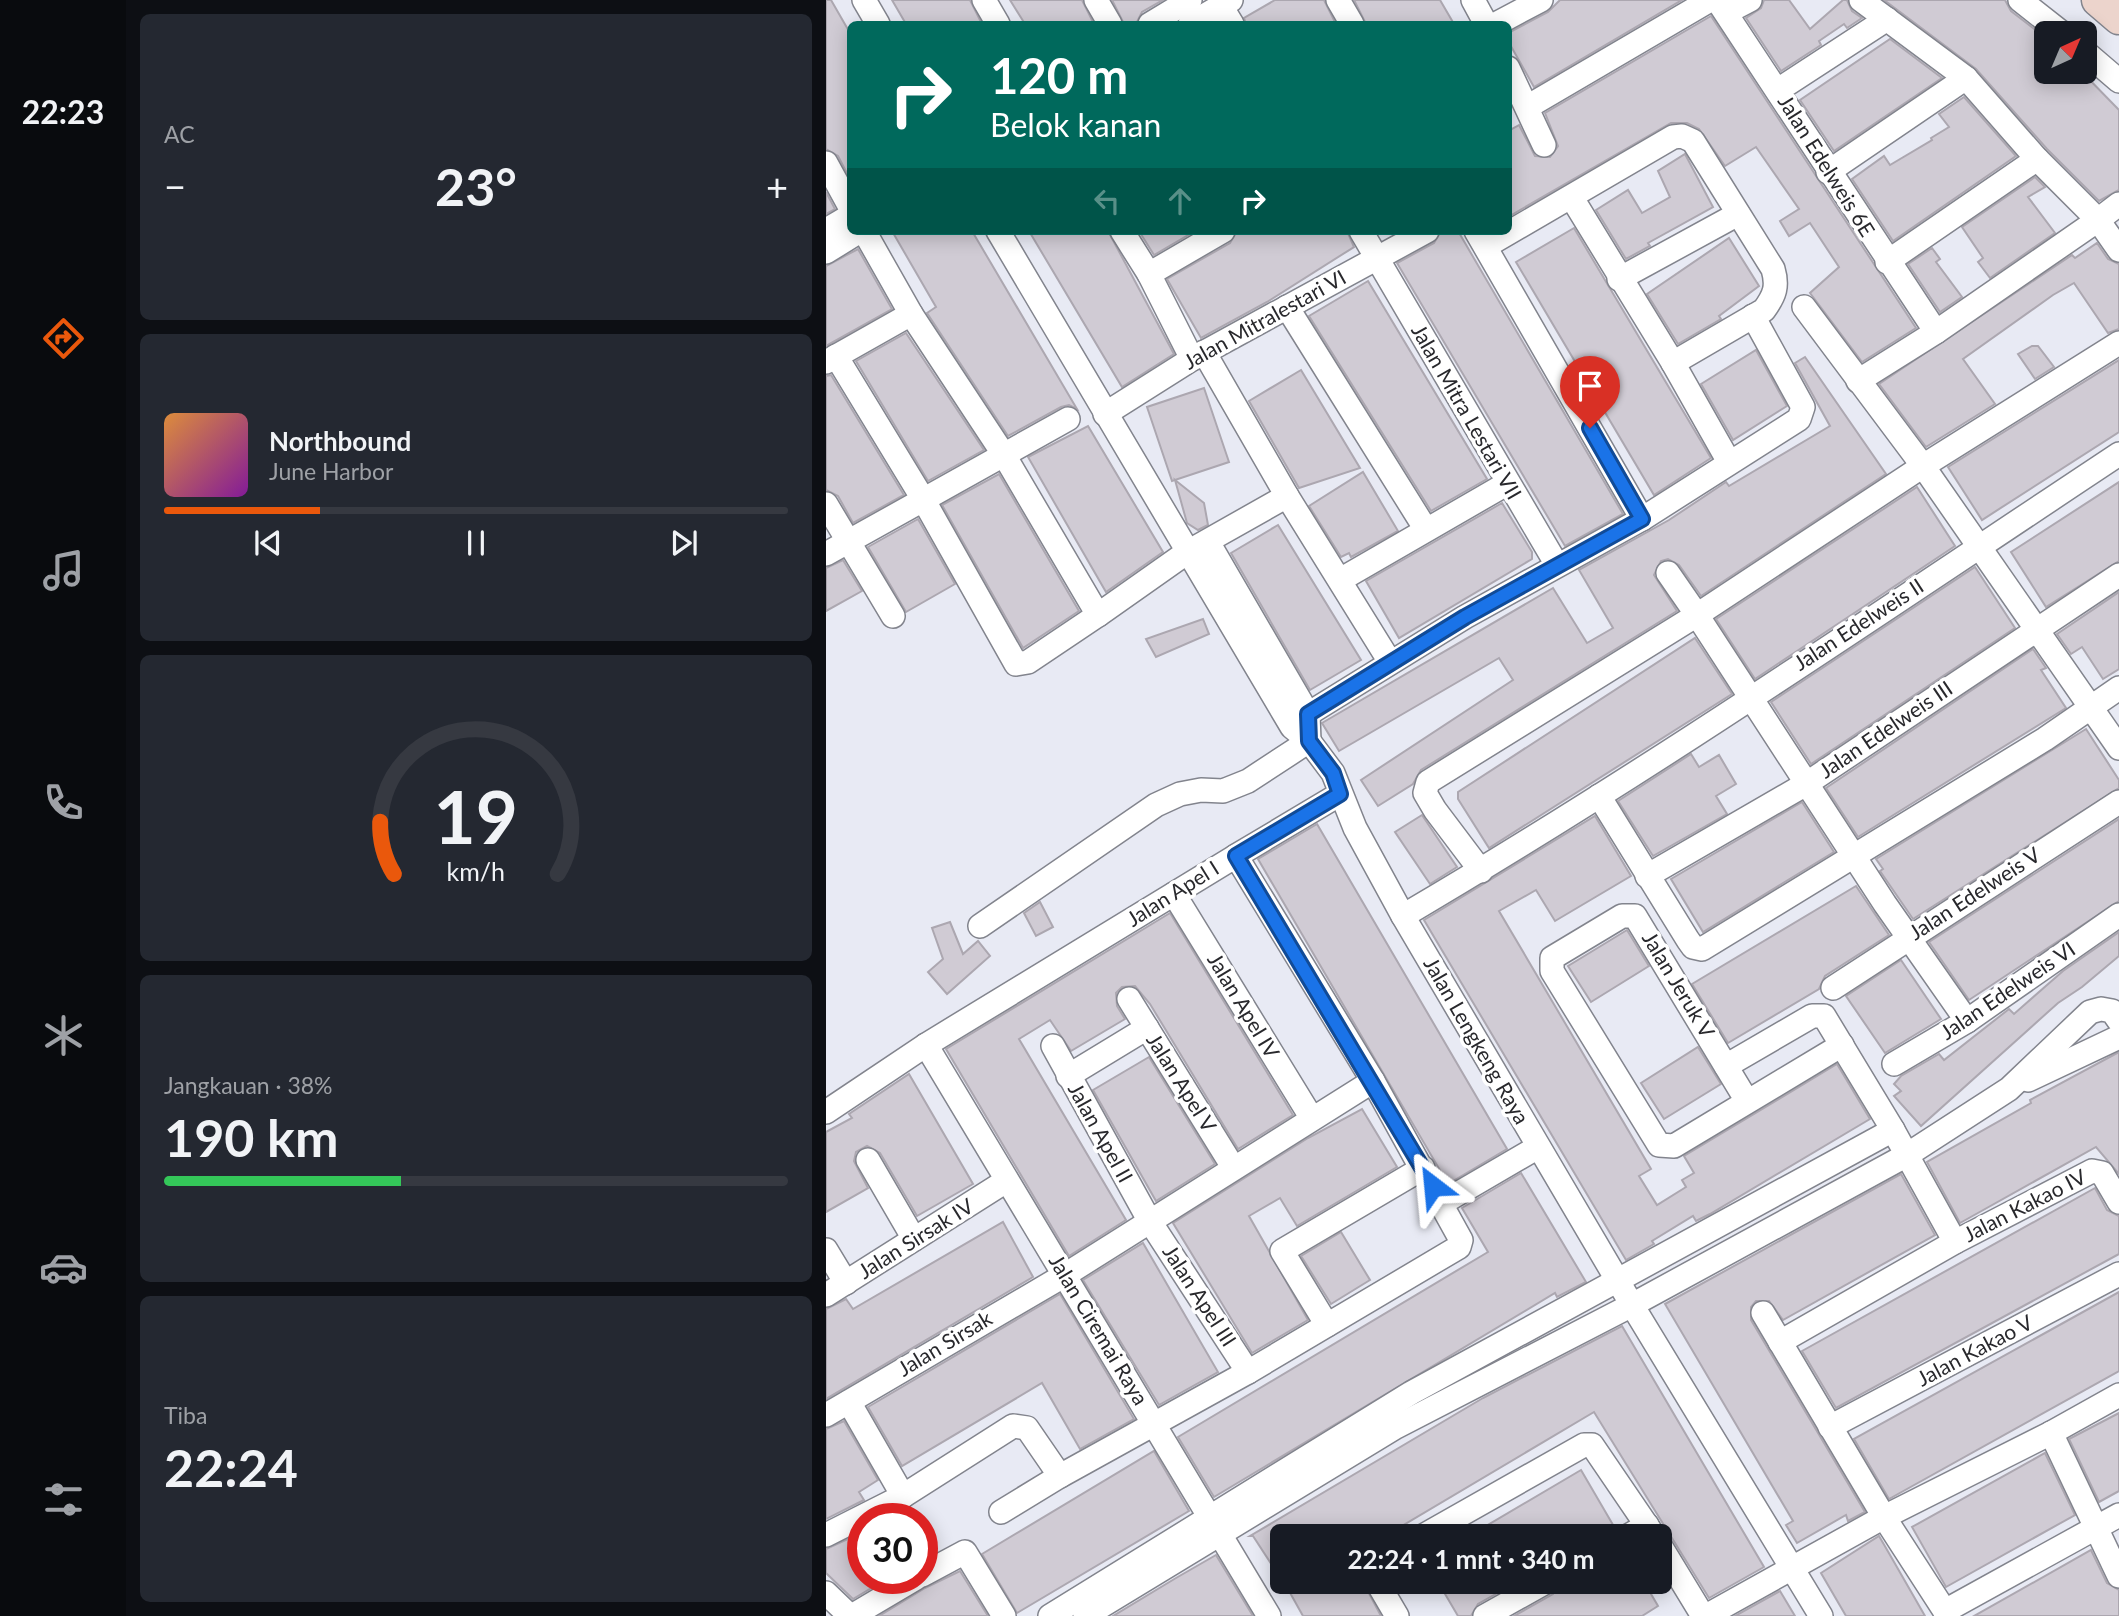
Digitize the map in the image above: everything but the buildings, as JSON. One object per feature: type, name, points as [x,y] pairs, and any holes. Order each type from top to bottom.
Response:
[{"type":"street","points":[[864,0],[876,21]]},
{"type":"street","points":[[984,0],[996,21]]},
{"type":"street","points":[[1096,0],[1108,21]]},
{"type":"street","points":[[1155,21],[1190,0]]},
{"type":"street","points":[[1338,0],[1350,21]]},
{"type":"street","points":[[1473,0],[1484,21]]},
{"type":"street","points":[[1502,21],[1541,0]]},
{"type":"street","points":[[1529,106],[1718,4],[1750,0]]},
{"type":"street","points":[[1861,0],[1966,78],[2037,159],[2098,220],[2119,250]]},
{"type":"street","points":[[2020,0],[2047,21]]},
{"type":"street","points":[[2098,0],[2119,18]]},
{"type":"street","name":"Jalan Edelweis 6E","points":[[1718,4],[1778,90],[1828,172],[1936,332]]},
{"type":"street","points":[[1198,21],[1228,10]]},
{"type":"street","points":[[1778,90],[1887,19]]},
{"type":"street","points":[[2097,62],[2119,81]]},
{"type":"street","points":[[1512,75],[1529,106],[1544,145]]},
{"type":"street","points":[[1828,172],[1966,78]]},
{"type":"street","points":[[1512,224],[1572,198],[1672,137],[1682,136],[1693,141],[1773,269],[1777,282],[1774,297],[1764,310],[1673,363]]},
{"type":"street","points":[[1887,262],[2037,159]]},
{"type":"street","points":[[826,163],[847,201]]},
{"type":"street","points":[[1572,198],[1619,279],[1673,363],[1729,462]]},
{"type":"street","points":[[1858,380],[1936,332],[2119,204]]},
{"type":"street","points":[[1619,279],[1738,214]]},
{"type":"street","points":[[826,230],[847,218]]},
{"type":"street","points":[[826,251],[855,235]]},
{"type":"street","points":[[864,235],[911,314],[1004,455],[1098,615]]},
{"type":"street","points":[[1000,235],[1186,553],[1292,727],[1326,767]]},
{"type":"street","points":[[1125,235],[1390,662]]},
{"type":"street","points":[[1149,274],[1216,235]]},
{"type":"street","name":"Jalan Mitra Lestari VII","points":[[1363,235],[1557,565]]},
{"type":"street","name":"Jalan Mitralestari VI","points":[[1105,414],[1198,355],[1420,235]]},
{"type":"street","points":[[1481,238],[1642,519]]},
{"type":"street","points":[[1287,307],[1425,528]]},
{"type":"street","points":[[1804,307],[1923,466],[2119,748]]},
{"type":"street","points":[[911,314],[831,359],[923,499],[1016,664],[1028,662],[1186,553],[1287,496]]},
{"type":"street","points":[[1308,714],[1390,662],[1642,519],[1799,419],[1803,407],[1753,316]]},
{"type":"street","points":[[1481,871],[1434,810],[1425,793],[1428,782],[1697,615],[1923,466],[2119,343]]},
{"type":"street","points":[[826,554],[1068,419]]},
{"type":"street","name":"Jalan Edelweis II","points":[[1403,916],[1481,871],[1599,796],[2119,454]]},
{"type":"street","points":[[1340,580],[1507,482]]},
{"type":"street","points":[[826,504],[893,615]]},
{"type":"street","points":[[1208,542],[1308,714],[1326,767]]},
{"type":"street","points":[[1668,573],[1752,696],[1854,857],[1967,1021]]},
{"type":"street","name":"Jalan Edelweis III","points":[[1647,876],[1806,784],[2119,575]]},
{"type":"street","points":[[1599,796],[1693,947],[1702,949],[2045,739],[2119,688]]},
{"type":"street","points":[[1236,856],[1326,767]]},
{"type":"street","points":[[980,926],[1156,805],[1180,794],[1201,790],[1223,791],[1248,781],[1326,767]]},
{"type":"street","name":"Jalan Lengkeng Raya","points":[[1326,767],[1366,849],[1403,916],[1538,1147],[1821,1616]]},
{"type":"street","name":"Jalan Edelweis V","points":[[1833,989],[1908,937],[2119,802]]},
{"type":"street","name":"Jalan Apel I","points":[[826,1112],[926,1045],[1236,856],[1373,1082],[1460,1233],[1459,1247],[1248,1372],[1060,1476],[1001,1512]]},
{"type":"street","name":"Jalan Apel IV","points":[[1174,894],[1311,1117]]},
{"type":"street","name":"Jalan Edelweis VI","points":[[1894,1064],[1967,1021],[2119,915]]},
{"type":"street","name":"Jalan Jeruk V","points":[[1622,916],[1635,916],[1727,1066],[1747,1101],[1674,1146],[1659,1145],[1552,971],[1552,958],[1622,916]]},
{"type":"street","name":"Jalan Apel V","points":[[1129,999],[1233,1167]]},
{"type":"street","points":[[2009,1089],[2090,1012],[2101,1009],[2112,1011],[2119,1021]]},
{"type":"street","points":[[1727,1066],[1818,1014],[1824,1016],[1901,1143],[1955,1242]]},
{"type":"street","points":[[1068,1076],[1147,1028]]},
{"type":"street","points":[[1084,1616],[1215,1523],[1411,1393],[1624,1291],[1901,1143],[2119,1037]]},
{"type":"street","name":"Jalan Ciremai Raya","points":[[926,1045],[1269,1616]]},
{"type":"street","points":[[1747,1101],[1842,1045]]},
{"type":"street","name":"Jalan Apel II","points":[[1053,1046],[1149,1220]]},
{"type":"street","name":"Jalan Sirsak","points":[[826,1415],[1065,1275],[1311,1117],[1373,1082]]},
{"type":"street","points":[[1442,1203],[1538,1147]]},
{"type":"street","points":[[868,1160],[914,1239]]},
{"type":"street","points":[[1327,1325],[1282,1251],[1423,1168]]},
{"type":"street","name":"Jalan Kakao IV","points":[[1780,1342],[1955,1242],[2092,1171],[2102,1173],[2119,1202]]},
{"type":"street","name":"Jalan Sirsak IV","points":[[826,1296],[1006,1181]]},
{"type":"street","name":"Jalan Apel III","points":[[1149,1220],[1248,1372]]},
{"type":"street","points":[[826,1250],[846,1283]]},
{"type":"street","name":"Jalan Kakao V","points":[[1830,1427],[2119,1274]]},
{"type":"street","points":[[1763,1313],[1884,1517],[1947,1613],[2119,1514]]},
{"type":"street","points":[[1672,1565],[1704,1616],[1884,1517],[2051,1433],[2119,1395]]},
{"type":"street","points":[[849,1402],[903,1496]]},
{"type":"street","points":[[826,1535],[903,1496],[1002,1433],[1020,1425],[1027,1428],[1060,1476]]},
{"type":"street","points":[[2051,1433],[2098,1526],[2119,1576]]},
{"type":"street","points":[[1444,1524],[1584,1445],[1592,1445],[1597,1449],[1638,1524]]},
{"type":"street","points":[[1050,1616],[1215,1523]]},
{"type":"street","points":[[938,1565],[960,1552],[965,1552],[1003,1616]]},
{"type":"street","points":[[826,1593],[851,1616],[889,1594]]},
{"type":"street","points":[[1384,1594],[1397,1616]]},
{"type":"street","points":[[1485,1616],[1524,1594]]},
{"type":"route","points":[[1433,1186],[1236,856],[1340,794],[1333,773],[1309,741],[1308,714],[1465,617],[1642,519],[1590,428]]}]
